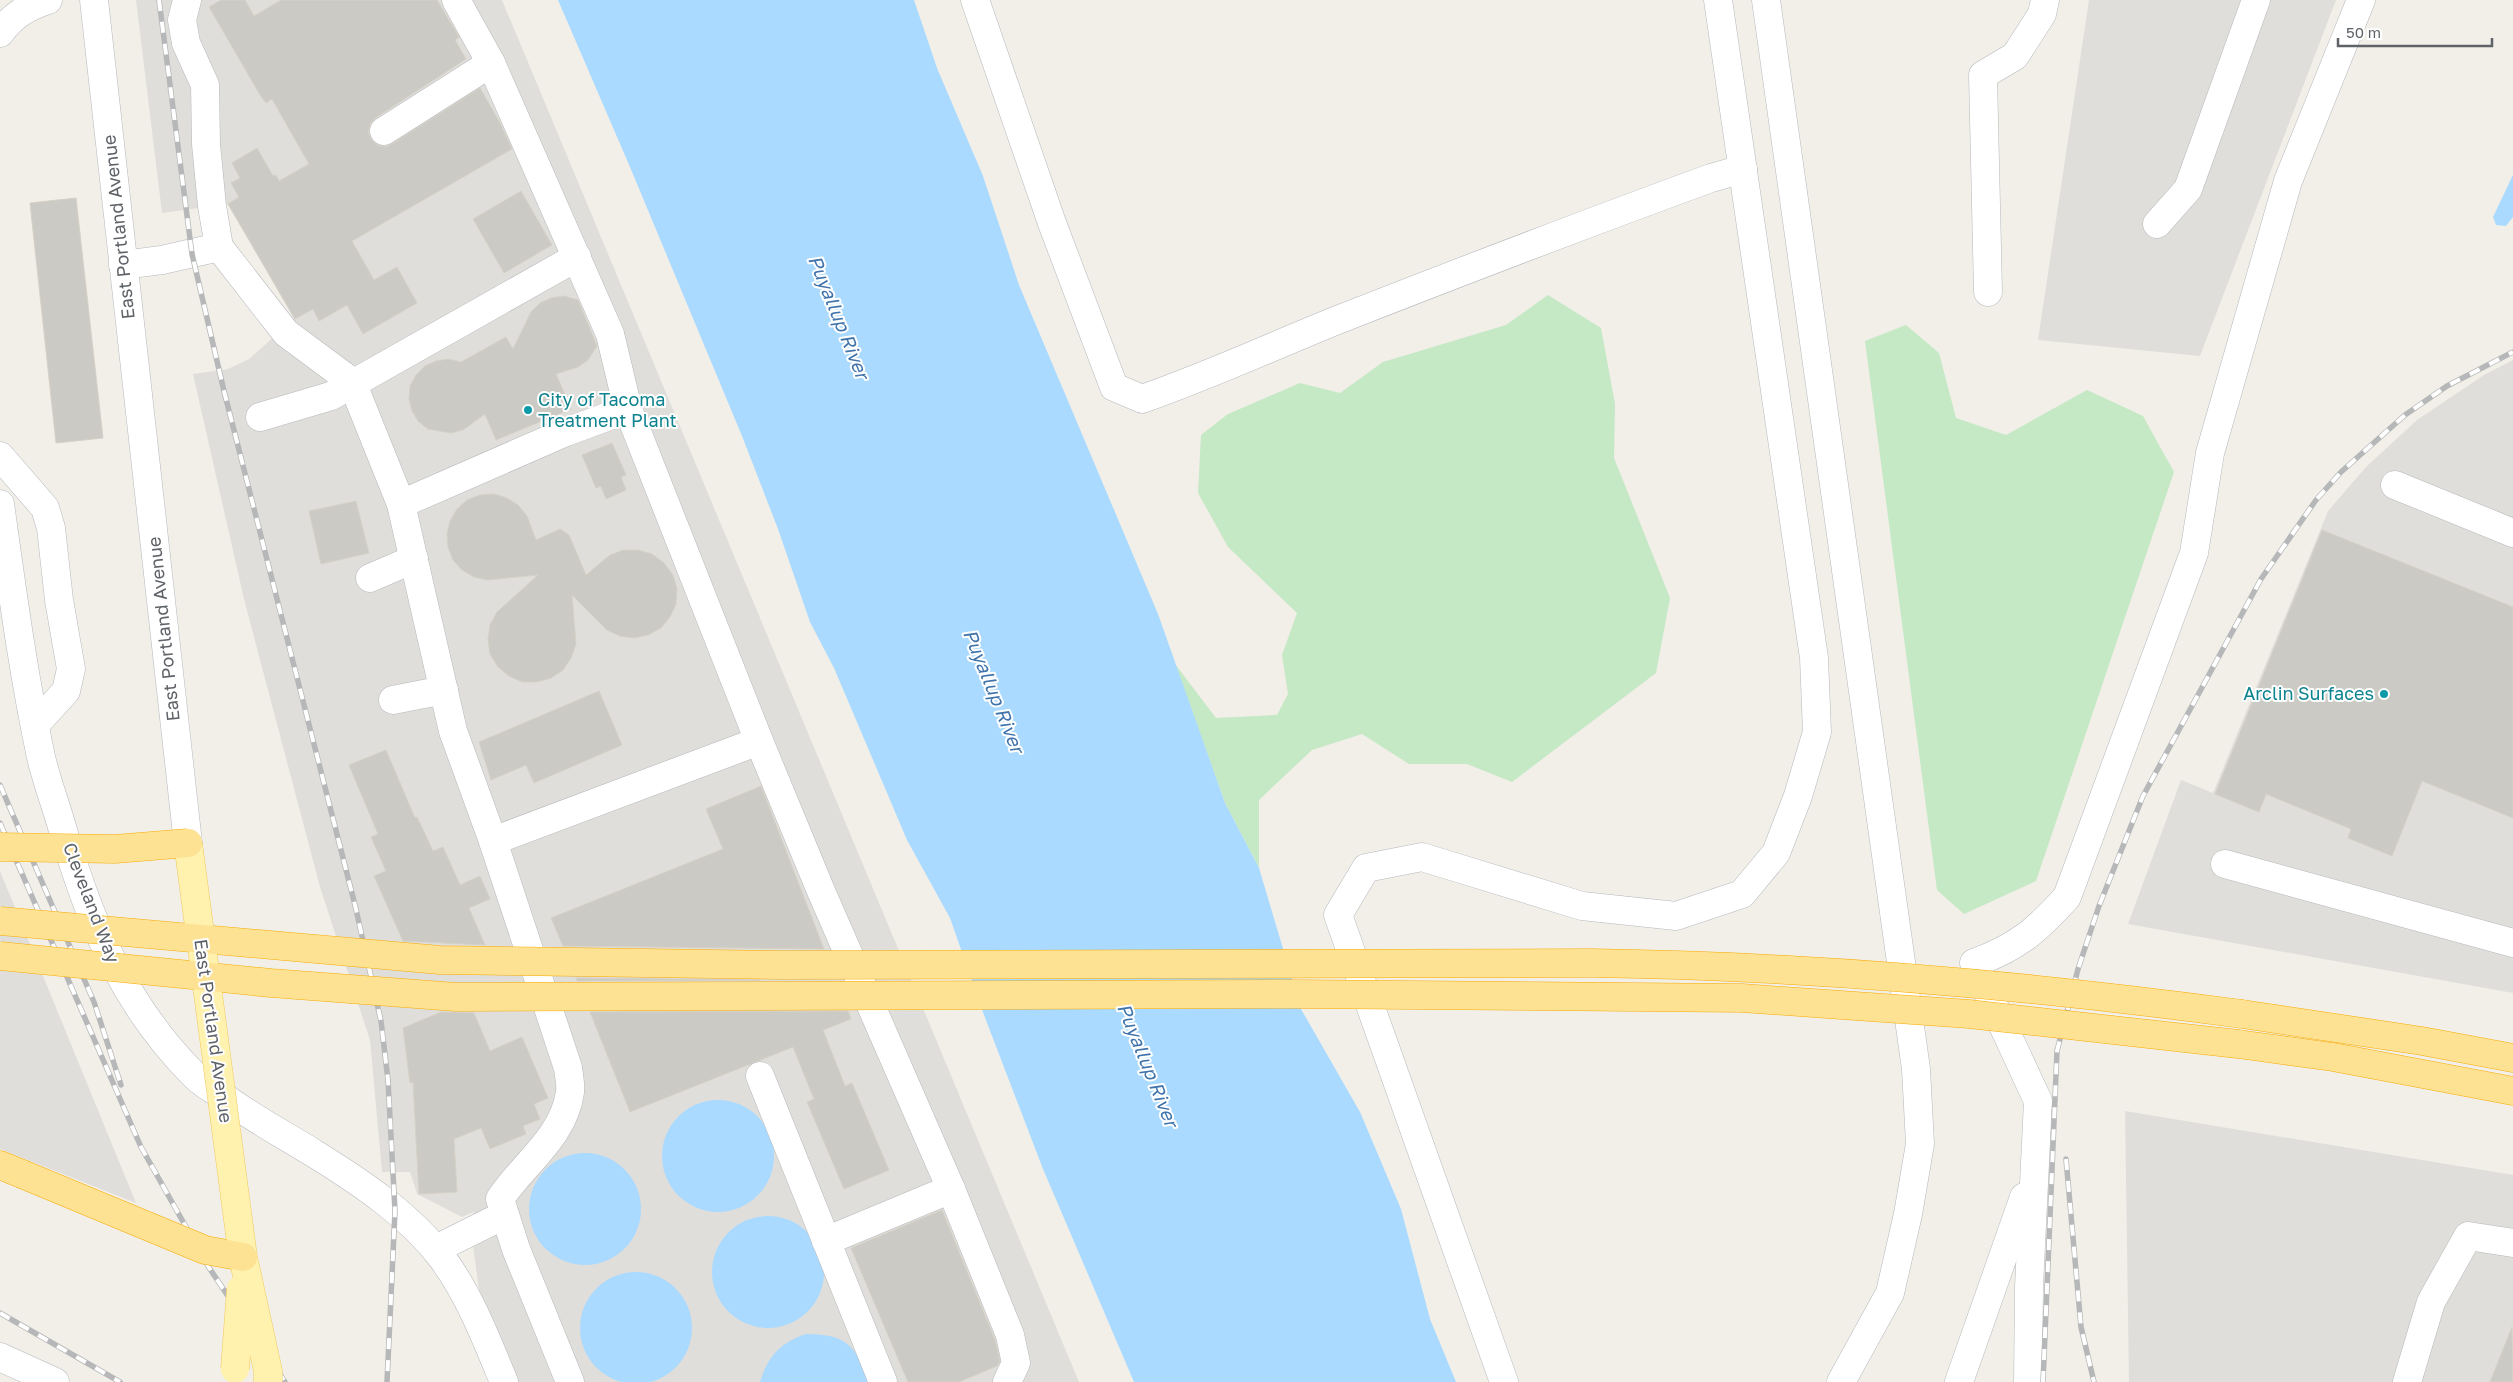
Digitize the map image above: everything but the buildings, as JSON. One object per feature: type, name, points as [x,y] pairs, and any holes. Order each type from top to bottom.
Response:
[{"type":"highway","points":[[0,847],[115,849],[187,831]]},
{"type":"highway","points":[[0,921],[440,960],[784,965],[1582,963],[1795,969],[2016,986],[2242,1014],[2412,1040],[2513,1058]]},
{"type":"highway","points":[[0,956],[271,983],[456,997],[1303,994],[1742,998],[1968,1014],[2238,1044],[2333,1057],[2513,1092]]},
{"type":"highway","points":[[0,1165],[205,1250],[243,1257]]},
{"type":"main road","name":"East Portland Avenue","points":[[187,831],[243,1257],[268,1371],[268,1382]]},
{"type":"main road","name":"East Portland Avenue","points":[[235,1369],[243,1257]]},
{"type":"street","points":[[0,33],[8,22],[26,7],[48,0]]},
{"type":"street","name":"East Portland Avenue","points":[[94,0],[187,831]]},
{"type":"street","points":[[187,0],[182,20],[186,43],[205,85],[206,144],[218,247],[286,333],[352,382],[401,504],[453,731],[493,841],[568,1068],[570,1091],[564,1111],[553,1133],[500,1199],[504,1214],[570,1382]]},
{"type":"street","points":[[456,0],[491,63],[610,334],[628,409],[759,741],[821,892],[951,1189],[1010,1336],[1016,1364],[1007,1382]]},
{"type":"street","points":[[975,0],[1052,223],[1114,387],[1142,399],[1194,380],[1257,352],[1526,246],[1711,178],[1743,169]]},
{"type":"street","points":[[1504,1382],[1338,915],[1366,868],[1422,857],[1582,906],[1676,916],[1742,894],[1776,853],[1798,796],[1817,732],[1814,658],[1718,0]]},
{"type":"street","points":[[1766,0],[1916,1069],[1920,1144],[1908,1214],[1890,1293],[1841,1382]]},
{"type":"street","points":[[1988,292],[1983,75],[2015,56],[2042,14],[2045,0]]},
{"type":"street","points":[[2157,224],[2188,189],[2256,0]]},
{"type":"street","points":[[2028,1382],[2029,1287],[2038,1101],[1974,963],[2004,952],[2040,927],[2067,897],[2194,553],[2210,452],[2288,181],[2361,0]]},
{"type":"street","points":[[384,131],[491,63]]},
{"type":"street","points":[[123,265],[162,260],[218,247]]},
{"type":"street","points":[[260,417],[331,396],[352,382],[577,257]]},
{"type":"street","points":[[401,504],[566,432],[628,409]]},
{"type":"street","points":[[0,456],[45,508],[51,528],[58,600],[71,669],[66,691],[35,725]]},
{"type":"street","points":[[2395,485],[2513,533]]},
{"type":"street","name":"Cleveland Way","points":[[0,504],[21,655],[42,760],[79,883],[110,960],[154,1030],[196,1077],[246,1114],[316,1154],[371,1192],[406,1219],[436,1249],[468,1302],[504,1382]]},
{"type":"street","points":[[370,578],[414,560]]},
{"type":"street","points":[[393,700],[444,690]]},
{"type":"street","points":[[493,841],[759,741]]},
{"type":"street","points":[[2225,864],[2513,943]]},
{"type":"street","points":[[760,1076],[883,1382]]},
{"type":"street","points":[[1959,1382],[2018,1216],[2035,1161]]},
{"type":"street","points":[[826,1241],[951,1189]]},
{"type":"street","points":[[436,1249],[504,1214]]},
{"type":"street","points":[[2407,1382],[2431,1302],[2468,1236],[2513,1243]]},
{"type":"street","points":[[0,1357],[55,1382]]},
{"type":"shaded area","points":[[136,0],[502,0],[1079,1382],[515,1382],[480,1297],[473,1246],[485,1239],[473,1212],[462,1217],[417,1194],[410,1172],[382,1172],[370,1040],[320,887],[244,599],[193,374],[228,369],[249,359],[294,319],[228,204],[162,213]]},
{"type":"shaded area","points":[[2089,0],[2336,0],[2200,356],[2038,340]]},
{"type":"shaded area","points":[[2513,360],[2513,993],[2128,924],[2181,780],[2213,793],[2328,511],[2366,467],[2417,420],[2484,375]]},
{"type":"shaded area","points":[[0,871],[136,1203],[0,1149]]},
{"type":"shaded area","points":[[2125,1111],[2513,1175],[2513,1382],[2129,1382]]},
{"type":"green space","points":[[1548,295],[1601,328],[1615,404],[1614,458],[1670,598],[1656,673],[1512,782],[1467,764],[1409,764],[1362,734],[1312,750],[1259,800],[1259,868],[1225,803],[1175,664],[1216,718],[1277,715],[1288,694],[1282,655],[1297,613],[1228,547],[1198,493],[1201,435],[1228,414],[1300,383],[1340,393],[1383,362],[1506,325]]},
{"type":"green space","points":[[1906,325],[1939,353],[1956,418],[2006,435],[2087,390],[2143,416],[2174,472],[2036,881],[1964,914],[1937,890],[1865,341]]},
{"type":"water","name":"Puyallup River","points":[[558,0],[914,0],[937,68],[983,176],[1019,285],[1158,614],[1225,803],[1259,868],[1301,1009],[1360,1112],[1401,1209],[1430,1319],[1456,1382],[1134,1382],[1043,1169],[984,1015],[950,918],[907,840],[834,668],[810,622],[778,529],[742,436]]},
{"type":"water","points":[[2513,175],[2513,217],[2506,226],[2496,225],[2493,217]]},
{"type":"water","points":[[718,1100],[740,1104],[758,1116],[770,1134],[774,1156],[770,1178],[758,1196],[740,1208],[718,1212],[696,1208],[678,1196],[666,1178],[662,1156],[666,1134],[678,1116],[696,1104]]},
{"type":"water","points":[[585,1153],[607,1157],[625,1169],[637,1187],[641,1209],[637,1231],[625,1249],[607,1261],[585,1265],[563,1261],[545,1249],[533,1231],[529,1209],[533,1187],[545,1169],[563,1157]]},
{"type":"water","points":[[768,1216],[790,1220],[808,1232],[820,1250],[824,1272],[820,1294],[808,1312],[790,1324],[768,1328],[746,1324],[728,1312],[716,1294],[712,1272],[716,1250],[728,1232],[746,1220]]},
{"type":"water","points":[[636,1272],[658,1276],[676,1288],[688,1306],[692,1328],[688,1350],[676,1368],[658,1380],[636,1384],[614,1380],[596,1368],[584,1350],[580,1328],[584,1306],[596,1288],[614,1276]]},
{"type":"water","points":[[806,1334],[832,1337],[848,1345],[855,1351],[872,1382],[760,1382],[767,1365],[776,1352],[782,1346]]},
{"type":"railway","points":[[159,0],[192,254],[224,391],[355,905],[381,1021],[388,1080],[395,1211],[387,1382]]},
{"type":"railway","points":[[2043,1382],[2057,1051],[2078,969],[2099,906],[2143,796],[2261,579],[2316,500],[2341,472],[2405,415],[2447,386],[2513,352]]},
{"type":"railway","points":[[0,785],[94,1002],[121,1085]]},
{"type":"railway","points":[[0,823],[141,1147],[208,1266],[285,1382]]},
{"type":"railway","points":[[2066,1159],[2081,1327],[2094,1382]]},
{"type":"railway","points":[[0,1313],[120,1382]]},
{"type":"place","name":"City of Tacoma Treatment Plant","points":[[528,410]]},
{"type":"place","name":"Arclin Surfaces","points":[[2384,694]]}]
